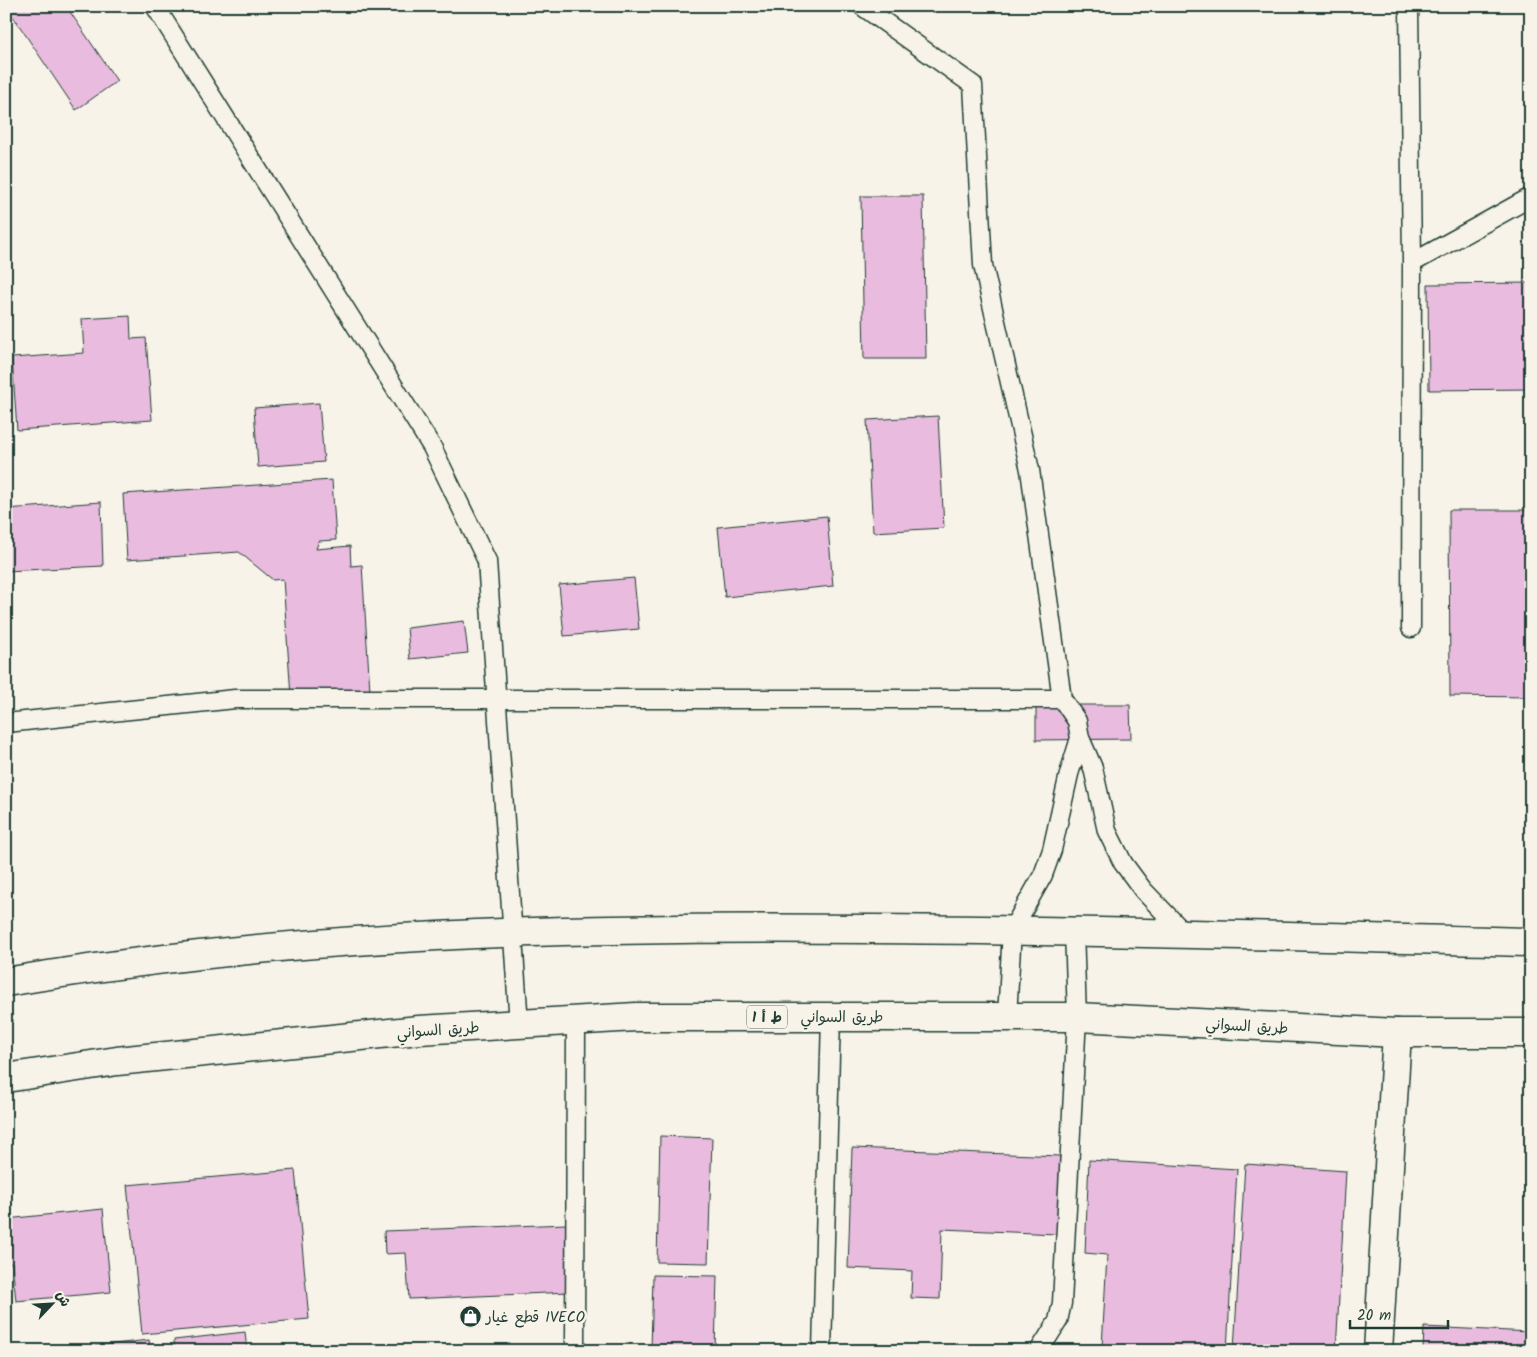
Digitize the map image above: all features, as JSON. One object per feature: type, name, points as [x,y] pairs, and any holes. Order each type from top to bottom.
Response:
[{"type":"main road","points":[[6,982],[106,965],[363,940],[512,933],[729,927],[1074,930],[1531,942]]},
{"type":"main road","name":"طريق السواني","points":[[6,1078],[117,1061],[419,1030],[636,1017],[1077,1017],[1397,1033],[1531,1033]]},
{"type":"main road","points":[[1378,1351],[1397,1033]]},
{"type":"lane","points":[[155,6],[432,446],[487,561],[518,1024]]},
{"type":"lane","points":[[862,6],[973,85],[983,265],[1030,470],[1062,699],[1077,721],[1080,738],[1093,768],[1107,831],[1123,863],[1143,890],[1185,934]]},
{"type":"lane","points":[[1408,6],[1412,263],[1411,628]]},
{"type":"lane","points":[[1412,263],[1531,197]]},
{"type":"lane","points":[[6,723],[235,699],[1062,699]]},
{"type":"lane","points":[[1008,1018],[1012,930],[1043,875],[1052,850],[1069,774],[1080,738]]},
{"type":"lane","points":[[1039,1351],[1058,1321],[1062,1303],[1077,1017],[1074,930]]},
{"type":"lane","points":[[822,1351],[831,1018]]},
{"type":"lane","points":[[575,1351],[576,1021]]},
{"type":"building","points":[[6,6],[66,6],[117,81],[76,110]]},
{"type":"building","points":[[861,196],[923,196],[926,359],[864,359]]},
{"type":"building","points":[[1531,283],[1531,389],[1429,390],[1428,284]]},
{"type":"building","points":[[130,316],[131,339],[146,338],[152,420],[17,430],[12,358],[84,353],[82,319]]},
{"type":"building","points":[[319,403],[324,462],[258,467],[254,408]]},
{"type":"building","points":[[938,416],[944,528],[873,532],[867,420]]},
{"type":"building","points":[[332,480],[336,540],[319,541],[316,549],[350,546],[351,566],[362,565],[370,691],[291,696],[283,579],[273,580],[239,552],[127,560],[123,494]]},
{"type":"building","points":[[101,502],[103,566],[6,571],[6,509]]},
{"type":"building","points":[[1449,510],[1531,510],[1531,697],[1450,696]]},
{"type":"building","points":[[827,516],[833,586],[725,597],[718,527]]},
{"type":"building","points":[[634,578],[639,629],[564,636],[559,585]]},
{"type":"building","points":[[464,621],[468,653],[410,659],[407,628]]},
{"type":"building","points":[[1036,705],[1130,705],[1131,739],[1036,740]]},
{"type":"building","points":[[660,1136],[712,1138],[708,1263],[657,1262]]},
{"type":"building","points":[[852,1148],[1060,1156],[1057,1234],[942,1229],[940,1299],[911,1298],[912,1271],[848,1268]]},
{"type":"building","points":[[1089,1160],[1237,1169],[1227,1351],[1171,1351],[1102,1347],[1107,1255],[1085,1253]]},
{"type":"building","points":[[1245,1164],[1346,1171],[1336,1351],[1234,1349]]},
{"type":"building","points":[[295,1170],[309,1319],[142,1334],[127,1185]]},
{"type":"building","points":[[103,1209],[111,1292],[16,1301],[12,1263],[9,1263],[6,1219]]},
{"type":"building","points":[[567,1224],[570,1292],[409,1299],[406,1253],[385,1254],[384,1231]]},
{"type":"building","points":[[653,1275],[717,1276],[715,1351],[651,1351]]},
{"type":"building","points":[[1424,1327],[1531,1332],[1531,1351],[1423,1351]]},
{"type":"building","points":[[245,1332],[247,1351],[175,1351],[174,1340]]},
{"type":"building","points":[[149,1340],[151,1351],[52,1351]]},
{"type":"place","name":"قطع غيار IVECO","points":[[470,1317]]}]
